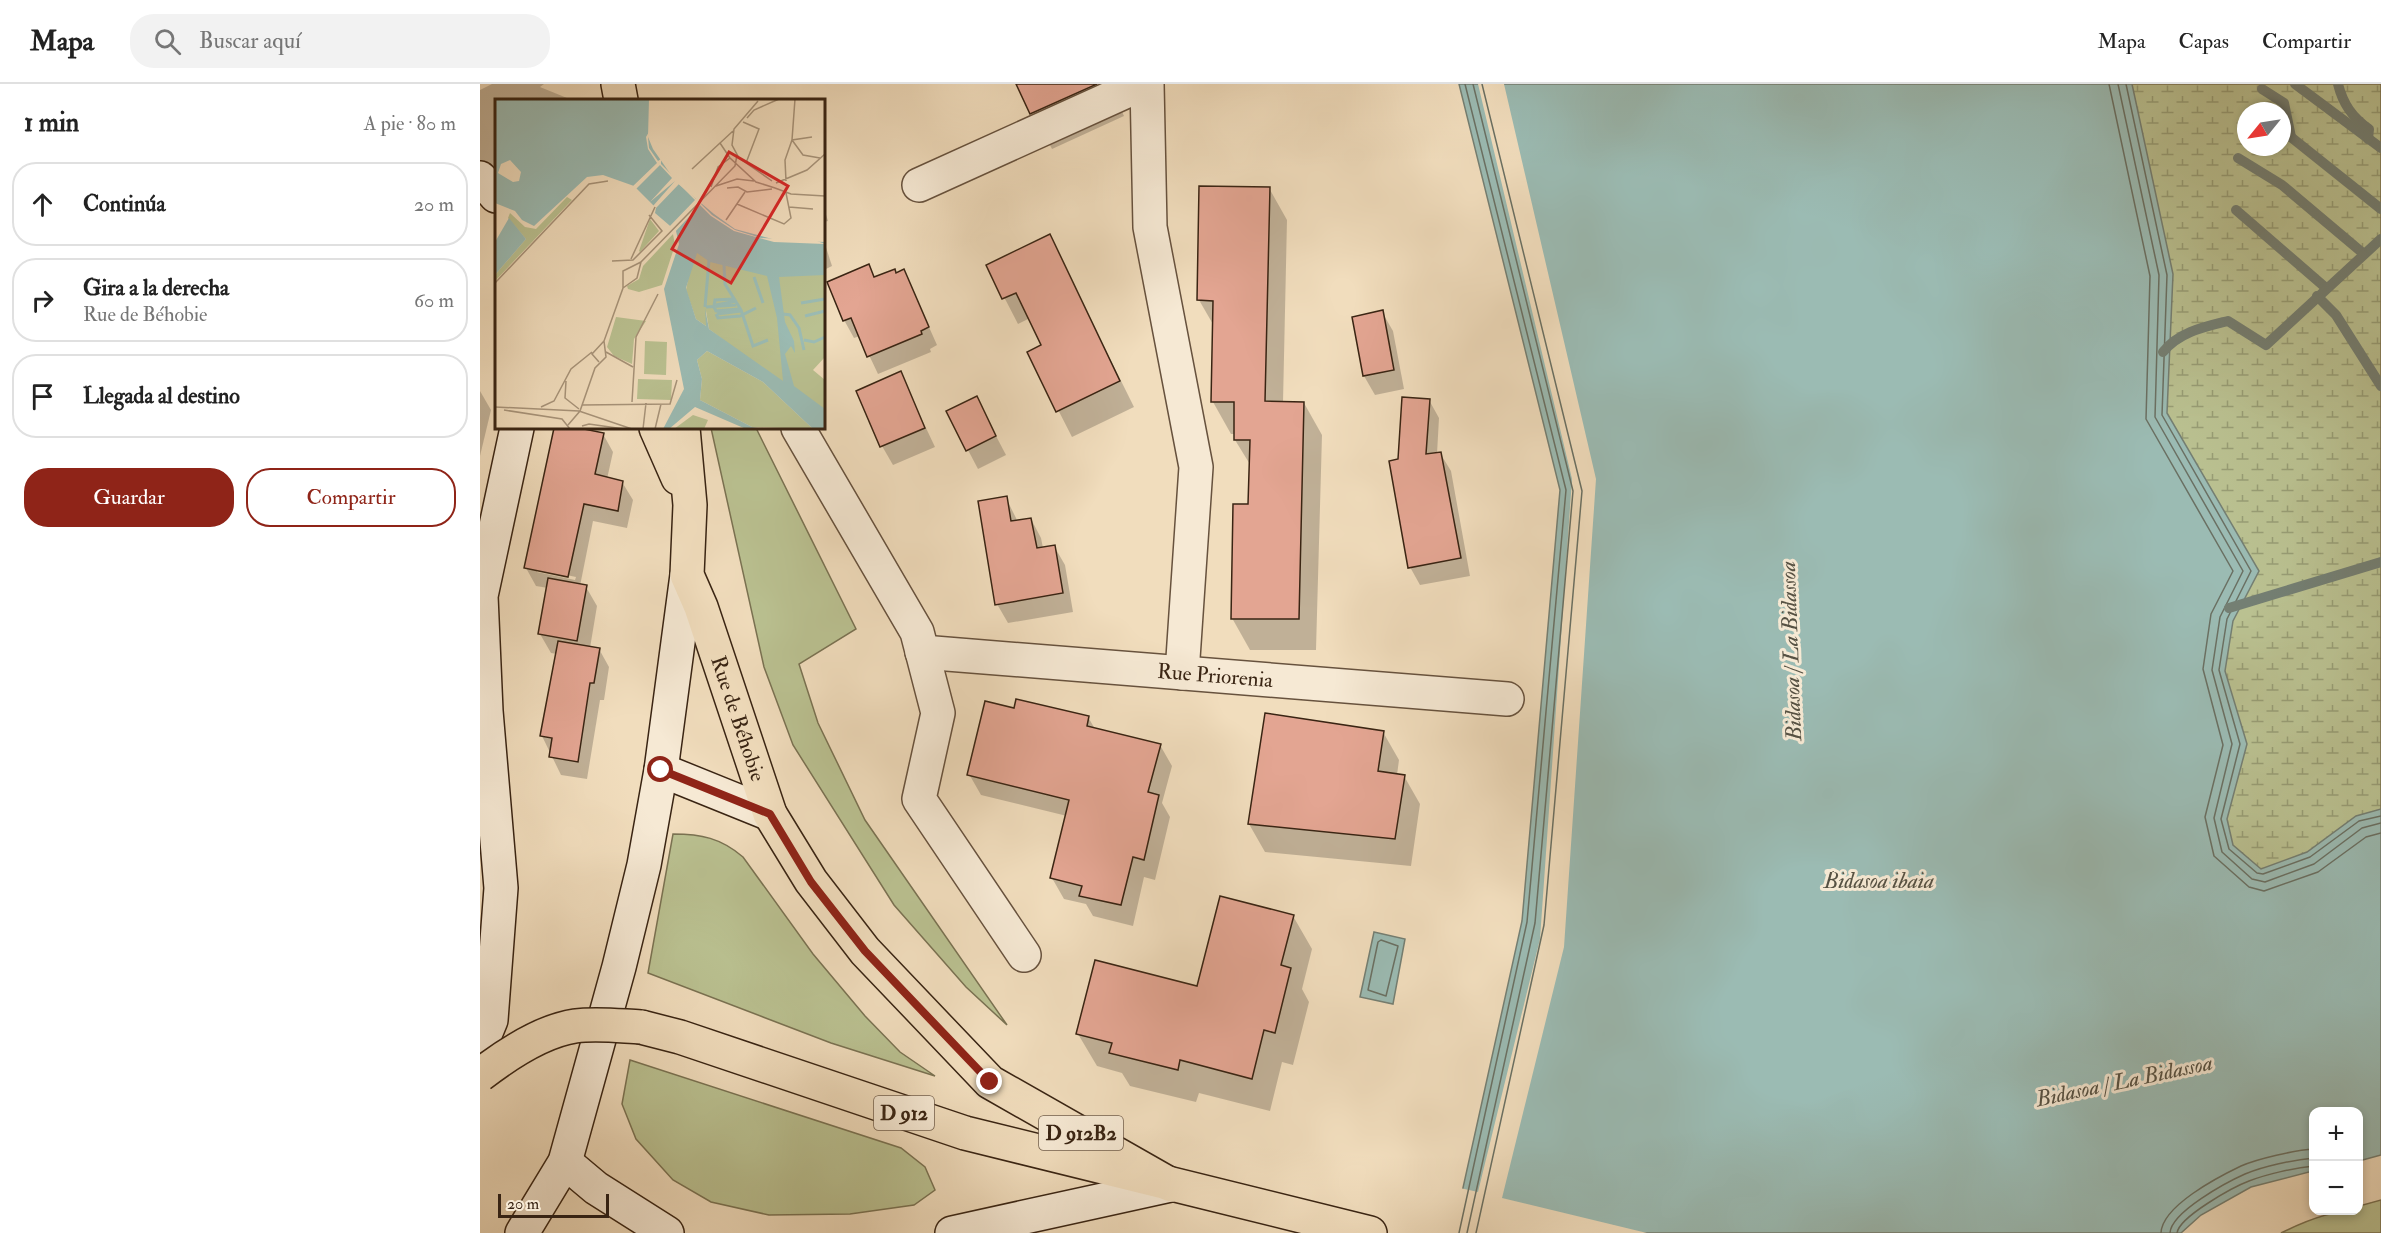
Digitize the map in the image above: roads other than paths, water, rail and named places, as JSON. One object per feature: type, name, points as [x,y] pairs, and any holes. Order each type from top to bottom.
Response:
[{"type":"main road","points":[[618,84],[621,99]]},
{"type":"main road","name":"Rue de Béhobie","points":[[656,429],[690,505]]},
{"type":"main road","name":"Rue de Béhobie","points":[[683,429],[690,505],[687,576],[701,607],[770,814],[811,882],[865,951],[990,1082],[1171,1185]]},
{"type":"main road","name":"Rue de Béhobie","points":[[480,1075],[501,1059],[541,1037],[575,1026],[641,1026],[680,1036],[965,1133],[1370,1233]]},
{"type":"street","points":[[919,185],[1142,84]]},
{"type":"street","points":[[1147,84],[1150,227],[1196,467],[1182,673]]},
{"type":"street","points":[[480,178],[495,195]]},
{"type":"street","points":[[480,1047],[490,1020],[500,932],[490,889],[481,596],[517,429]]},
{"type":"street","points":[[799,429],[917,632],[938,713],[919,799],[1024,955]]},
{"type":"street","name":"Rue de Béhobie","points":[[522,1233],[565,1162],[619,967],[644,865],[661,770],[687,576]]},
{"type":"street","name":"Rue Priorenia","points":[[922,652],[1508,699]]},
{"type":"street","points":[[661,770],[770,814]]},
{"type":"street","points":[[565,1162],[596,1188],[667,1233]]},
{"type":"street","name":"Rue de Béhobie","points":[[952,1233],[1171,1185]]},
{"type":"water","name":"Bidasoa ibaia","points":[[1459,84],[2132,84],[2173,274],[2167,413],[2259,571],[2233,621],[2225,671],[2247,744],[2227,819],[2233,845],[2261,869],[2307,852],[2356,816],[2381,809],[2381,1155],[2363,1160],[2363,1107],[2309,1107],[2309,1172],[2251,1187],[2201,1215],[2181,1233],[1453,1233],[1522,921],[1560,490]]},
{"type":"water","points":[[1374,932],[1405,939],[1393,1004],[1360,997]]},
{"type":"waterway","points":[[2295,84],[2381,148]]},
{"type":"waterway","points":[[2338,84],[2349,110],[2369,129],[2368,139]]},
{"type":"waterway","points":[[2262,89],[2282,102]]},
{"type":"waterway","points":[[2291,137],[2381,209]]},
{"type":"waterway","points":[[2238,158],[2282,185],[2364,254]]},
{"type":"waterway","points":[[2236,210],[2326,288]]},
{"type":"waterway","points":[[2163,352],[2184,335],[2228,321],[2266,345],[2381,239]]},
{"type":"waterway","points":[[2317,296],[2336,315],[2381,386]]},
{"type":"waterway","points":[[2229,608],[2381,562]]},
{"type":"water label","name":"Bidasoa / La Bidassoa","points":[[1790,651]]},
{"type":"water label","name":"Bidasoa / La Bidassoa","points":[[2124,1080]]}]
